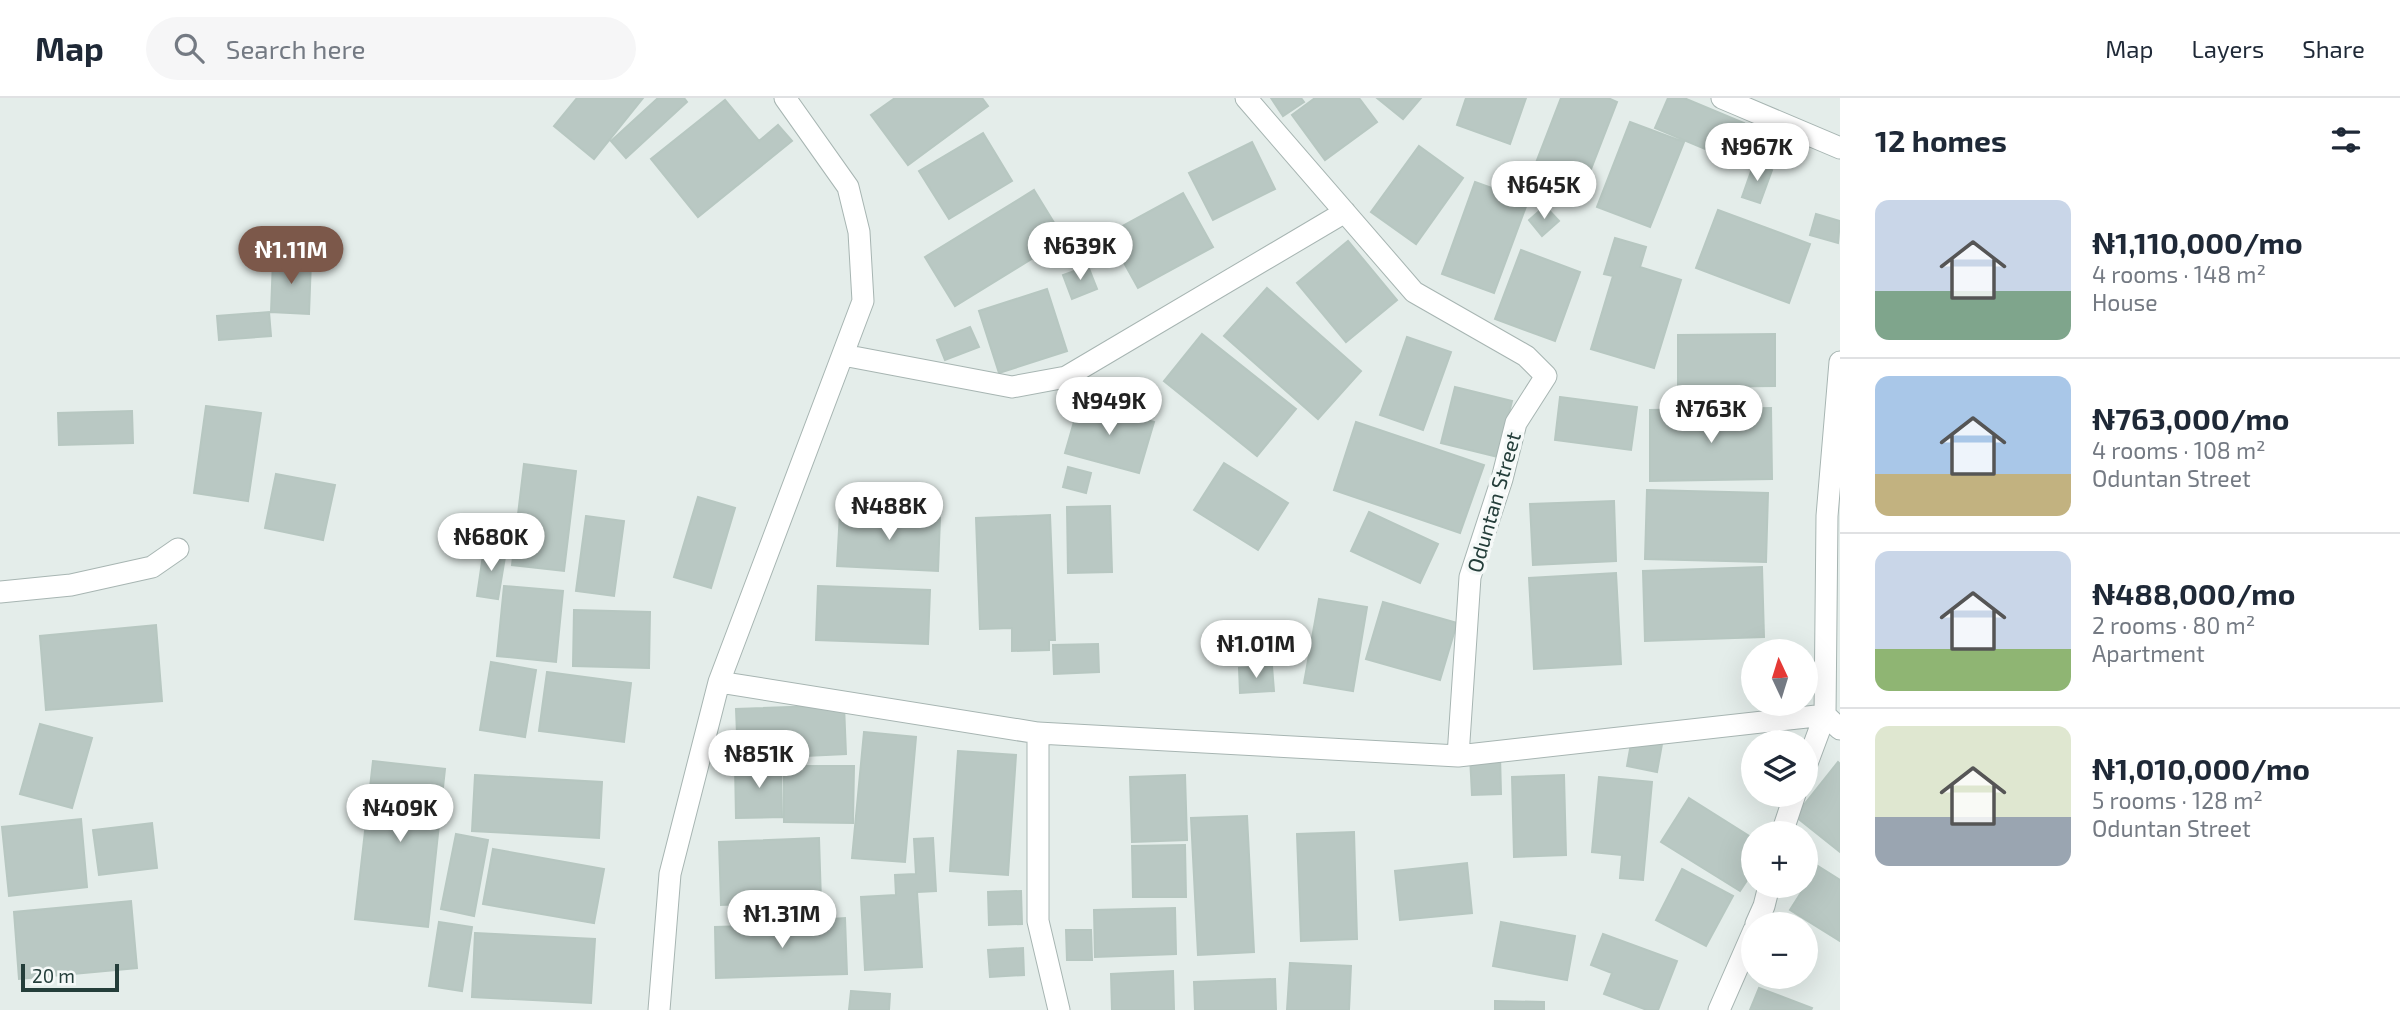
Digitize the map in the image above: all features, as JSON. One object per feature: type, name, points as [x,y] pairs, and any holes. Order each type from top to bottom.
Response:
[{"type":"street","points":[[659,1010],[670,874],[719,682],[863,301],[859,232],[848,187],[785,98]]},
{"type":"street","name":"Oduntan Street","points":[[1246,98],[1414,292],[1525,356],[1546,376],[1516,423],[1502,479],[1470,577],[1458,757]]},
{"type":"street","points":[[1722,98],[1840,148]]},
{"type":"street","points":[[843,355],[1012,387],[1066,377],[1345,212]]},
{"type":"street","points":[[1818,746],[1835,718],[1827,516],[1840,362]]},
{"type":"street","points":[[0,592],[71,585],[152,567],[178,549]]},
{"type":"street","points":[[719,682],[1038,733],[1458,757],[1835,718]]},
{"type":"street","points":[[1038,733],[1038,921],[1059,1010]]},
{"type":"street","points":[[1719,1010],[1741,960]]},
{"type":"building","points":[[577,98],[643,98],[594,159],[554,126]]},
{"type":"building","points":[[658,98],[684,98],[687,102],[626,158],[611,141]]},
{"type":"building","points":[[895,98],[982,98],[988,106],[908,165],[871,115]]},
{"type":"building","points":[[1271,98],[1301,98],[1304,102],[1283,116]]},
{"type":"building","points":[[1315,98],[1359,98],[1377,122],[1325,160],[1292,115]]},
{"type":"building","points":[[1377,98],[1421,98],[1403,119]]},
{"type":"building","points":[[1466,98],[1526,98],[1510,144],[1457,125]]},
{"type":"building","points":[[1561,98],[1608,98],[1617,102],[1579,200],[1529,181]]},
{"type":"building","points":[[1668,98],[1684,98],[1744,123],[1729,159],[1655,128]]},
{"type":"building","points":[[725,100],[759,141],[778,125],[792,141],[698,217],[651,159]]},
{"type":"building","points":[[1630,122],[1684,142],[1650,227],[1597,207]]},
{"type":"building","points":[[983,133],[1012,181],[949,219],[919,171]]},
{"type":"building","points":[[1252,142],[1275,189],[1213,220],[1189,173]]},
{"type":"building","points":[[1419,146],[1463,178],[1416,244],[1371,212]]},
{"type":"building","points":[[1754,163],[1772,170],[1760,203],[1742,197]]},
{"type":"building","points":[[1475,182],[1528,201],[1494,293],[1442,274]]},
{"type":"building","points":[[1034,190],[1064,239],[955,306],[925,257]]},
{"type":"building","points":[[1183,193],[1213,247],[1138,288],[1108,234]]},
{"type":"building","points":[[1545,206],[1559,221],[1542,236],[1529,220]]},
{"type":"building","points":[[1718,210],[1810,244],[1789,303],[1696,268]]},
{"type":"building","points":[[1816,214],[1840,221],[1838,243],[1810,235]]},
{"type":"building","points":[[1615,238],[1646,247],[1640,267],[1681,280],[1654,368],[1591,349],[1613,276],[1604,274]]},
{"type":"building","points":[[1348,241],[1397,300],[1346,342],[1297,283]]},
{"type":"building","points":[[1521,250],[1580,272],[1555,341],[1495,319]]},
{"type":"building","points":[[273,259],[311,260],[309,314],[271,312]]},
{"type":"building","points":[[1088,266],[1097,289],[1072,299],[1063,275]]},
{"type":"building","points":[[1267,288],[1361,371],[1318,419],[1224,336]]},
{"type":"building","points":[[1047,289],[1067,351],[999,373],[979,311]]},
{"type":"building","points":[[269,312],[271,336],[219,340],[217,316]]},
{"type":"building","points":[[970,327],[979,347],[945,360],[937,340]]},
{"type":"building","points":[[1202,334],[1296,409],[1257,456],[1164,381]]},
{"type":"building","points":[[1775,334],[1775,386],[1678,387],[1678,335]]},
{"type":"building","points":[[1407,337],[1451,352],[1423,430],[1380,415]]},
{"type":"building","points":[[1455,387],[1512,401],[1498,457],[1441,443]]},
{"type":"building","points":[[1560,397],[1637,407],[1631,450],[1555,440]]},
{"type":"building","points":[[1080,401],[1154,422],[1139,473],[1065,453]]},
{"type":"building","points":[[206,406],[261,413],[248,501],[194,493]]},
{"type":"building","points":[[1771,408],[1772,479],[1650,481],[1650,410]]},
{"type":"building","points":[[132,411],[133,443],[59,445],[58,413]]},
{"type":"building","points":[[1356,422],[1484,465],[1460,533],[1334,490]]},
{"type":"building","points":[[1224,463],[1288,503],[1258,550],[1194,510]]},
{"type":"building","points":[[524,464],[576,471],[564,571],[512,565]]},
{"type":"building","points":[[1068,467],[1091,473],[1086,493],[1063,487]]},
{"type":"building","points":[[276,474],[335,485],[323,540],[265,528]]},
{"type":"building","points":[[1647,490],[1768,493],[1766,562],[1645,559]]},
{"type":"building","points":[[698,497],[735,508],[711,588],[674,577]]},
{"type":"building","points":[[1614,501],[1616,561],[1533,565],[1530,504]]},
{"type":"building","points":[[1110,506],[1112,572],[1068,573],[1067,507]]},
{"type":"building","points":[[840,512],[940,518],[938,571],[837,566]]},
{"type":"building","points":[[1369,512],[1438,544],[1420,583],[1351,551]]},
{"type":"building","points":[[1050,515],[1055,640],[1049,640],[1049,650],[1012,651],[1012,628],[980,629],[976,518]]},
{"type":"building","points":[[586,516],[624,521],[614,596],[576,591]]},
{"type":"building","points":[[484,548],[506,551],[498,599],[477,596]]},
{"type":"building","points":[[1762,567],[1764,637],[1645,641],[1643,571]]},
{"type":"building","points":[[1616,573],[1621,664],[1534,669],[1529,578]]},
{"type":"building","points":[[504,586],[563,591],[556,662],[497,656]]},
{"type":"building","points":[[818,586],[930,590],[928,644],[816,640]]},
{"type":"building","points":[[1319,599],[1367,607],[1353,691],[1304,683]]},
{"type":"building","points":[[1383,602],[1457,623],[1440,680],[1366,659]]},
{"type":"building","points":[[574,610],[650,612],[649,668],[573,666]]},
{"type":"building","points":[[156,625],[162,701],[46,710],[40,636]]},
{"type":"building","points":[[1098,644],[1099,672],[1054,674],[1053,645]]},
{"type":"building","points":[[491,662],[536,670],[525,737],[480,730]]},
{"type":"building","points":[[1272,666],[1274,691],[1240,693],[1239,668]]},
{"type":"building","points":[[547,672],[631,683],[624,742],[539,731]]},
{"type":"building","points":[[844,705],[846,754],[738,759],[736,709]]},
{"type":"building","points":[[40,724],[92,738],[72,808],[20,794]]},
{"type":"building","points":[[864,732],[916,737],[905,862],[852,858]]},
{"type":"building","points":[[1632,738],[1662,744],[1657,772],[1627,766]]},
{"type":"building","points":[[958,751],[1016,755],[1008,875],[950,871]]},
{"type":"building","points":[[1500,755],[1501,794],[1472,795],[1470,756]]},
{"type":"building","points":[[373,761],[445,769],[428,927],[355,919]]},
{"type":"building","points":[[1838,762],[1840,852],[1818,834],[1818,821],[1801,821],[1795,816],[1802,807],[1818,807],[1818,787]]},
{"type":"building","points":[[781,763],[782,817],[736,818],[735,764]]},
{"type":"building","points":[[784,766],[854,766],[853,823],[784,822]]},
{"type":"building","points":[[475,775],[602,782],[599,838],[472,831]]},
{"type":"building","points":[[1185,775],[1187,840],[1132,842],[1130,777]]},
{"type":"building","points":[[1564,775],[1566,855],[1514,857],[1512,777]]},
{"type":"building","points":[[1599,777],[1652,782],[1643,880],[1620,878],[1622,855],[1592,852]]},
{"type":"building","points":[[1689,798],[1741,831],[1741,890],[1740,891],[1661,842]]},
{"type":"building","points":[[1247,816],[1254,952],[1198,955],[1191,818]]},
{"type":"building","points":[[81,819],[87,887],[9,896],[2,827]]},
{"type":"building","points":[[152,823],[157,868],[99,875],[93,830]]},
{"type":"building","points":[[1354,832],[1357,939],[1301,941],[1297,834]]},
{"type":"building","points":[[456,834],[488,840],[474,916],[441,909]]},
{"type":"building","points":[[819,838],[821,901],[721,905],[719,842]]},
{"type":"building","points":[[933,838],[936,891],[917,892],[922,967],[865,970],[861,897],[896,895],[895,875],[916,874],[914,839]]},
{"type":"building","points":[[1185,845],[1186,897],[1133,897],[1132,846]]},
{"type":"building","points":[[493,849],[604,869],[594,923],[483,904]]},
{"type":"building","points":[[1467,863],[1472,913],[1400,920],[1395,871]]},
{"type":"building","points":[[1818,866],[1840,880],[1840,941],[1818,927],[1818,912],[1790,910],[1798,898],[1818,898]]},
{"type":"building","points":[[1682,869],[1733,896],[1706,946],[1656,920]]},
{"type":"building","points":[[1021,891],[1022,924],[989,925],[988,892]]},
{"type":"building","points":[[131,901],[137,968],[19,979],[14,912]]},
{"type":"building","points":[[1175,908],[1176,954],[1095,957],[1094,910]]},
{"type":"building","points":[[845,918],[847,974],[716,978],[715,927],[817,924],[817,920]]},
{"type":"building","points":[[439,922],[472,927],[462,991],[429,986]]},
{"type":"building","points":[[1501,922],[1575,936],[1567,980],[1493,966]]},
{"type":"building","points":[[1066,930],[1091,930],[1092,960],[1067,960]]},
{"type":"building","points":[[475,933],[595,939],[591,1003],[472,997]]},
{"type":"building","points":[[1603,934],[1677,961],[1658,1010],[1647,1010],[1604,994],[1612,973],[1591,965]]},
{"type":"building","points":[[1023,948],[1024,975],[990,977],[988,950]]},
{"type":"building","points":[[1290,963],[1351,966],[1349,1010],[1287,1010]]},
{"type":"building","points":[[1173,971],[1174,1010],[1112,1010],[1111,974]]},
{"type":"building","points":[[1275,979],[1276,1010],[1195,1010],[1194,982]]},
{"type":"building","points":[[1759,989],[1812,1008],[1811,1010],[1750,1010]]},
{"type":"building","points":[[851,991],[890,994],[889,1010],[849,1010]]},
{"type":"building","points":[[1495,1001],[1544,1002],[1544,1010],[1495,1010]]}]
